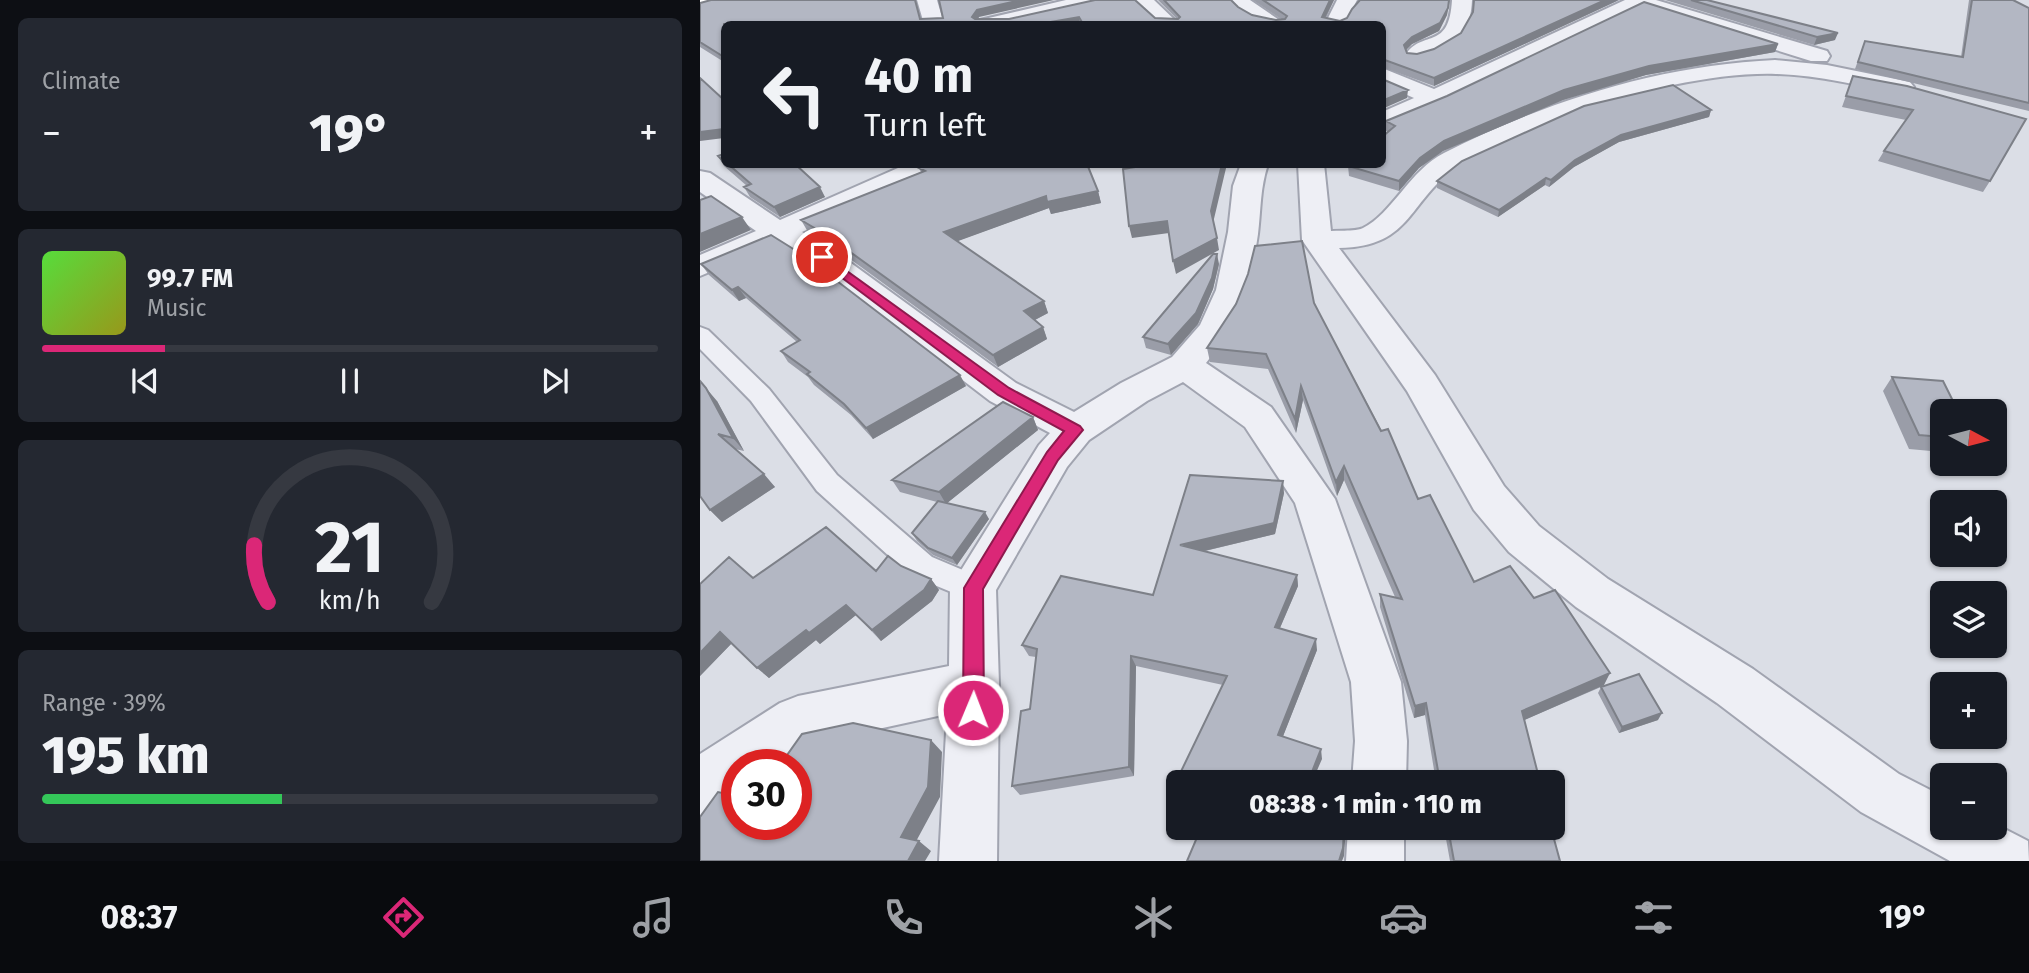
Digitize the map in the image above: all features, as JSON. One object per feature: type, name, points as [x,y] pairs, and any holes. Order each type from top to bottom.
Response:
[{"type":"main road","points":[[700,3],[710,0]]},
{"type":"street","points":[[927,0],[933,21]]},
{"type":"street","points":[[1000,21],[1092,0]]},
{"type":"street","points":[[1143,0],[1166,21]]},
{"type":"street","points":[[1238,0],[1250,11],[1269,21]]},
{"type":"street","points":[[1336,21],[1347,0]]},
{"type":"street","points":[[1417,54],[1454,34],[1463,17],[1462,0]]},
{"type":"street","points":[[1317,240],[1357,239],[1373,235],[1387,225],[1422,183],[1451,160],[1573,105],[1678,78],[1725,69],[1800,68],[1930,89],[1637,1],[1386,120]]},
{"type":"street","points":[[1386,77],[1437,98]]},
{"type":"street","points":[[700,267],[921,168]]},
{"type":"street","points":[[968,861],[974,685],[973,588],[1052,456],[1075,430],[1134,392],[1185,366],[1215,329],[1232,290],[1243,232],[1247,186],[1254,168]]},
{"type":"street","points":[[1311,168],[1317,240],[1422,384],[1489,498],[1524,538],[1592,593],[1735,686],[1880,793],[1930,820]]},
{"type":"street","points":[[700,179],[822,257],[1003,392],[1075,430]]},
{"type":"street","points":[[1185,366],[1258,417],[1314,499],[1376,682],[1381,741],[1380,770]]},
{"type":"street","points":[[700,790],[719,772],[798,721],[974,685]]},
{"type":"street","points":[[1375,861],[1376,840]]},
{"type":"street","points":[[1968,840],[2008,861]]},
{"type":"lane","points":[[700,335],[760,395],[827,483],[921,566],[973,588]]},
{"type":"building","points":[[711,0],[915,0],[920,19],[943,18],[939,0],[1021,0],[977,10],[972,17],[1009,19],[1095,0],[1135,0],[1155,18],[1178,19],[1180,17],[1164,0],[1231,0],[1252,15],[1276,20],[1285,19],[1287,16],[1263,0],[1330,0],[1322,17],[1340,21],[1081,21],[1079,17],[1056,21],[721,21],[721,55],[700,42],[700,3]]},
{"type":"building","points":[[1360,0],[1449,0],[1440,23],[1412,37],[1404,45],[1407,53],[1417,54],[1434,49],[1461,33],[1473,12],[1474,0],[1605,0],[1434,78],[1386,60],[1386,21],[1340,21],[1347,18]]},
{"type":"building","points":[[1691,0],[1707,0],[1838,33],[1817,37]]},
{"type":"building","points":[[1972,0],[2013,0],[2029,8],[2029,103],[1858,62],[1865,41],[1963,57]]},
{"type":"building","points":[[1644,2],[1778,44],[1649,66],[1564,90],[1444,141],[1420,158],[1399,181],[1355,168],[1386,168],[1386,134],[1395,126],[1386,121],[1447,96]]},
{"type":"building","points":[[1853,76],[1907,86],[2026,119],[1990,181],[1884,151],[1913,110],[1846,96]]},
{"type":"building","points":[[700,78],[721,97],[721,129],[700,132]]},
{"type":"building","points":[[1386,81],[1408,90],[1386,99]]},
{"type":"building","points":[[1673,85],[1711,110],[1621,135],[1575,160],[1551,180],[1546,178],[1499,210],[1437,181],[1462,161],[1584,106]]},
{"type":"building","points":[[733,168],[799,168],[820,187],[774,207],[744,187],[751,184]]},
{"type":"building","points":[[919,168],[1089,168],[1098,191],[1047,202],[1046,196],[944,232],[1044,301],[1024,311],[1043,327],[993,355],[828,236],[801,220],[925,171]]},
{"type":"building","points":[[1221,168],[1211,211],[1217,238],[1173,261],[1167,221],[1129,226],[1123,169]]},
{"type":"building","points":[[711,196],[742,217],[700,234],[700,200]]},
{"type":"building","points":[[771,235],[803,255],[960,375],[866,428],[844,404],[807,374],[810,372],[781,351],[800,340],[738,287],[732,290],[701,264]]},
{"type":"building","points":[[1302,241],[1314,303],[1381,431],[1388,429],[1418,499],[1430,495],[1474,582],[1510,566],[1534,598],[1555,590],[1610,673],[1522,711],[1537,770],[1438,770],[1426,703],[1415,706],[1380,594],[1402,599],[1344,466],[1336,482],[1301,386],[1295,419],[1266,354],[1207,348],[1236,304],[1255,246]]},
{"type":"building","points":[[1213,254],[1217,254],[1212,278],[1196,313],[1168,344],[1143,337]]},
{"type":"building","points":[[1892,377],[1943,381],[1952,399],[1930,399],[1930,436],[1919,435]]},
{"type":"building","points":[[700,381],[733,438],[718,434],[764,474],[710,510],[700,496]]},
{"type":"building","points":[[1003,402],[1033,417],[939,492],[892,480]]},
{"type":"building","points":[[1190,475],[1283,481],[1274,523],[1180,545],[1297,575],[1275,627],[1316,639],[1278,735],[1321,749],[1313,770],[1182,770],[1227,676],[1131,656],[1129,767],[1012,786],[1021,711],[1030,709],[1037,649],[1022,645],[1061,576],[1153,595]]},
{"type":"building","points":[[938,501],[985,512],[952,558],[928,548],[912,533]]},
{"type":"building","points":[[826,527],[876,571],[888,556],[901,566],[931,579],[924,590],[872,630],[846,605],[809,633],[806,630],[757,668],[720,632],[700,653],[700,584],[729,557],[753,578]]},
{"type":"building","points":[[1639,674],[1662,713],[1622,727],[1601,687]]},
{"type":"building","points":[[853,723],[931,740],[928,787],[901,837],[919,841],[908,861],[700,861],[700,817],[718,792],[721,793],[721,840],[812,840],[812,749],[791,749],[802,734]]},
{"type":"building","points":[[1196,840],[1343,840],[1339,861],[1187,861]]},
{"type":"building","points":[[1450,840],[1554,840],[1560,861],[1454,861]]},
{"type":"route","points":[[822,257],[1003,392],[1075,430],[1052,456],[973,588],[973,710]]}]
